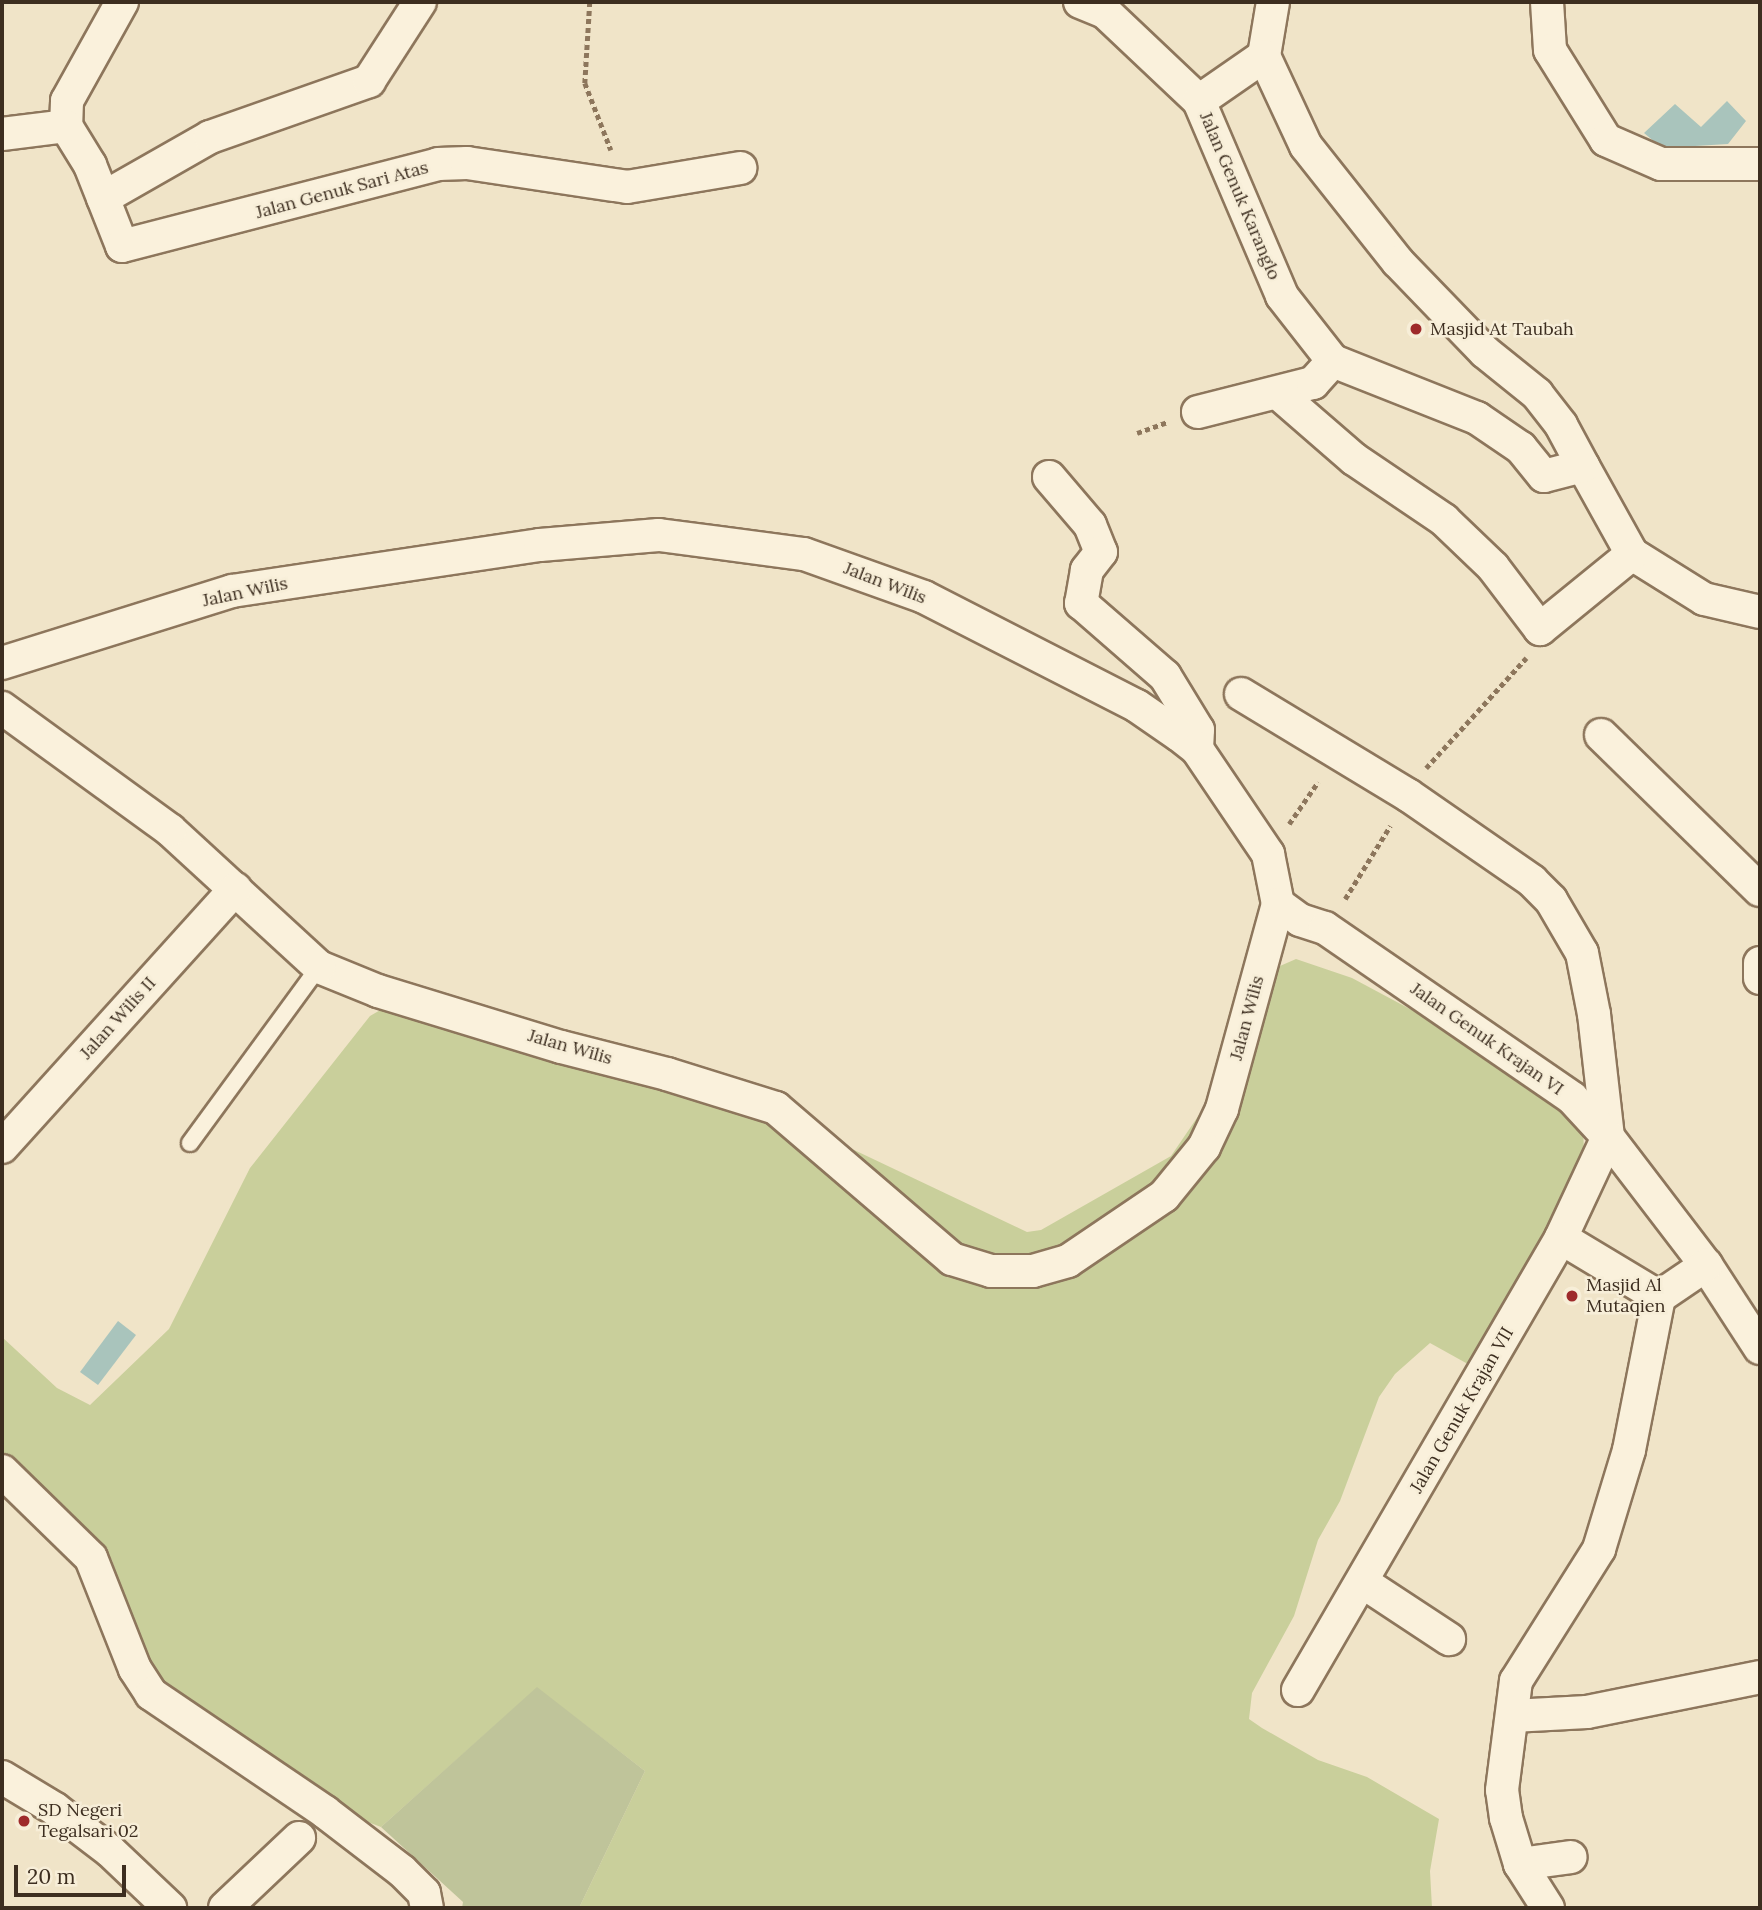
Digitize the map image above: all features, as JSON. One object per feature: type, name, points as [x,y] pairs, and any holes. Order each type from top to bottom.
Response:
[{"type":"street","points":[[2,134],[66,126],[67,101],[122,2]]},
{"type":"street","points":[[103,198],[210,137],[369,80],[420,2]]},
{"type":"street","points":[[1080,2],[1105,12],[1199,101]]},
{"type":"street","points":[[1264,56],[1273,2]]},
{"type":"street","points":[[1547,2],[1550,50],[1605,140],[1661,163],[1760,164]]},
{"type":"street","name":"Jalan Genuk Karanglo","points":[[1568,471],[1561,425],[1537,394],[1485,352],[1367,227],[1306,146],[1264,56],[1199,101],[1282,296],[1333,360],[1477,418],[1521,447],[1568,471],[1632,554],[1704,599],[1760,612]]},
{"type":"street","name":"Jalan Genuk Sari Atas","points":[[66,126],[103,198],[119,241],[125,246],[438,164],[467,163],[627,187],[740,168]]},
{"type":"street","points":[[1198,412],[1279,394],[1313,383],[1333,360]]},
{"type":"street","points":[[1279,394],[1354,459],[1444,520],[1493,567],[1540,629],[1632,554]]},
{"type":"street","points":[[1049,477],[1090,526],[1101,552],[1087,570],[1081,603],[1165,676],[1199,730],[1197,749]]},
{"type":"street","name":"Jalan Wilis","points":[[2,663],[232,591],[540,545],[659,535],[804,554],[924,597],[1138,706],[1197,749],[1268,854],[1278,904],[1222,1109],[1204,1147],[1164,1196],[1068,1261],[1033,1271],[990,1271],[952,1259],[861,1177],[767,1104],[561,1047],[378,990],[318,967],[170,830],[2,709]]},
{"type":"street","points":[[1241,694],[1408,794],[1532,881],[1562,916],[1585,965],[1608,1137]]},
{"type":"street","points":[[1601,735],[1760,890]]},
{"type":"street","name":"Jalan Wilis II","points":[[2,1147],[235,889]]},
{"type":"street","name":"Jalan Genuk Krajan VI","points":[[1278,904],[1300,920],[1325,928],[1546,1077],[1608,1137],[1706,1265],[1760,1348]]},
{"type":"street","points":[[1760,963],[1760,978]]},
{"type":"street","name":"Jalan Genuk Krajan VII","points":[[1298,1690],[1364,1583],[1561,1238],[1608,1137]]},
{"type":"street","points":[[1561,1238],[1659,1297]]},
{"type":"street","points":[[1548,1908],[1520,1864],[1502,1790],[1516,1681],[1599,1549],[1629,1450],[1659,1297],[1706,1265]]},
{"type":"street","points":[[2,1471],[91,1558],[135,1669],[151,1694],[325,1812],[402,1871],[424,1893],[427,1908]]},
{"type":"street","points":[[1364,1583],[1449,1639]]},
{"type":"street","points":[[1511,1716],[1587,1712],[1760,1677]]},
{"type":"street","points":[[2,1777],[55,1809],[110,1851],[170,1908]]},
{"type":"street","points":[[225,1908],[299,1838]]},
{"type":"street","points":[[1520,1864],[1571,1857]]},
{"type":"lane","points":[[190,1143],[318,967]]},
{"type":"path","points":[[590,2],[585,83],[627,187]]},
{"type":"path","points":[[1325,928],[1437,751],[1525,659],[1540,629]]},
{"type":"path","points":[[1268,854],[1339,753]]},
{"type":"green space","points":[[1296,959],[1352,978],[1451,1031],[1565,1103],[1583,1126],[1584,1153],[1567,1201],[1475,1368],[1430,1343],[1395,1374],[1379,1397],[1340,1501],[1318,1540],[1294,1616],[1252,1693],[1249,1719],[1262,1728],[1318,1760],[1367,1777],[1439,1819],[1430,1871],[1432,1908],[579,1908],[645,1771],[537,1688],[381,1827],[355,1817],[166,1695],[133,1631],[112,1560],[46,1491],[2,1455],[2,1337],[57,1388],[90,1405],[169,1329],[250,1168],[370,1016],[389,1005],[812,1130],[1027,1232],[1041,1230],[1171,1156],[1203,1109],[1257,1001],[1280,966]]},
{"type":"green space","points":[[537,1687],[645,1771],[579,1908],[462,1908],[463,1902],[381,1827]]},
{"type":"water","points":[[1727,101],[1746,121],[1728,144],[1662,148],[1644,133],[1675,104],[1701,127]]},
{"type":"water","points":[[118,1321],[136,1335],[98,1385],[80,1372]]},
{"type":"place","name":"Masjid At Taubah","points":[[1416,329]]},
{"type":"place","name":"Masjid Al Mutaqien","points":[[1572,1296]]},
{"type":"place","name":"SD Negeri Tegalsari 02","points":[[24,1821]]}]
